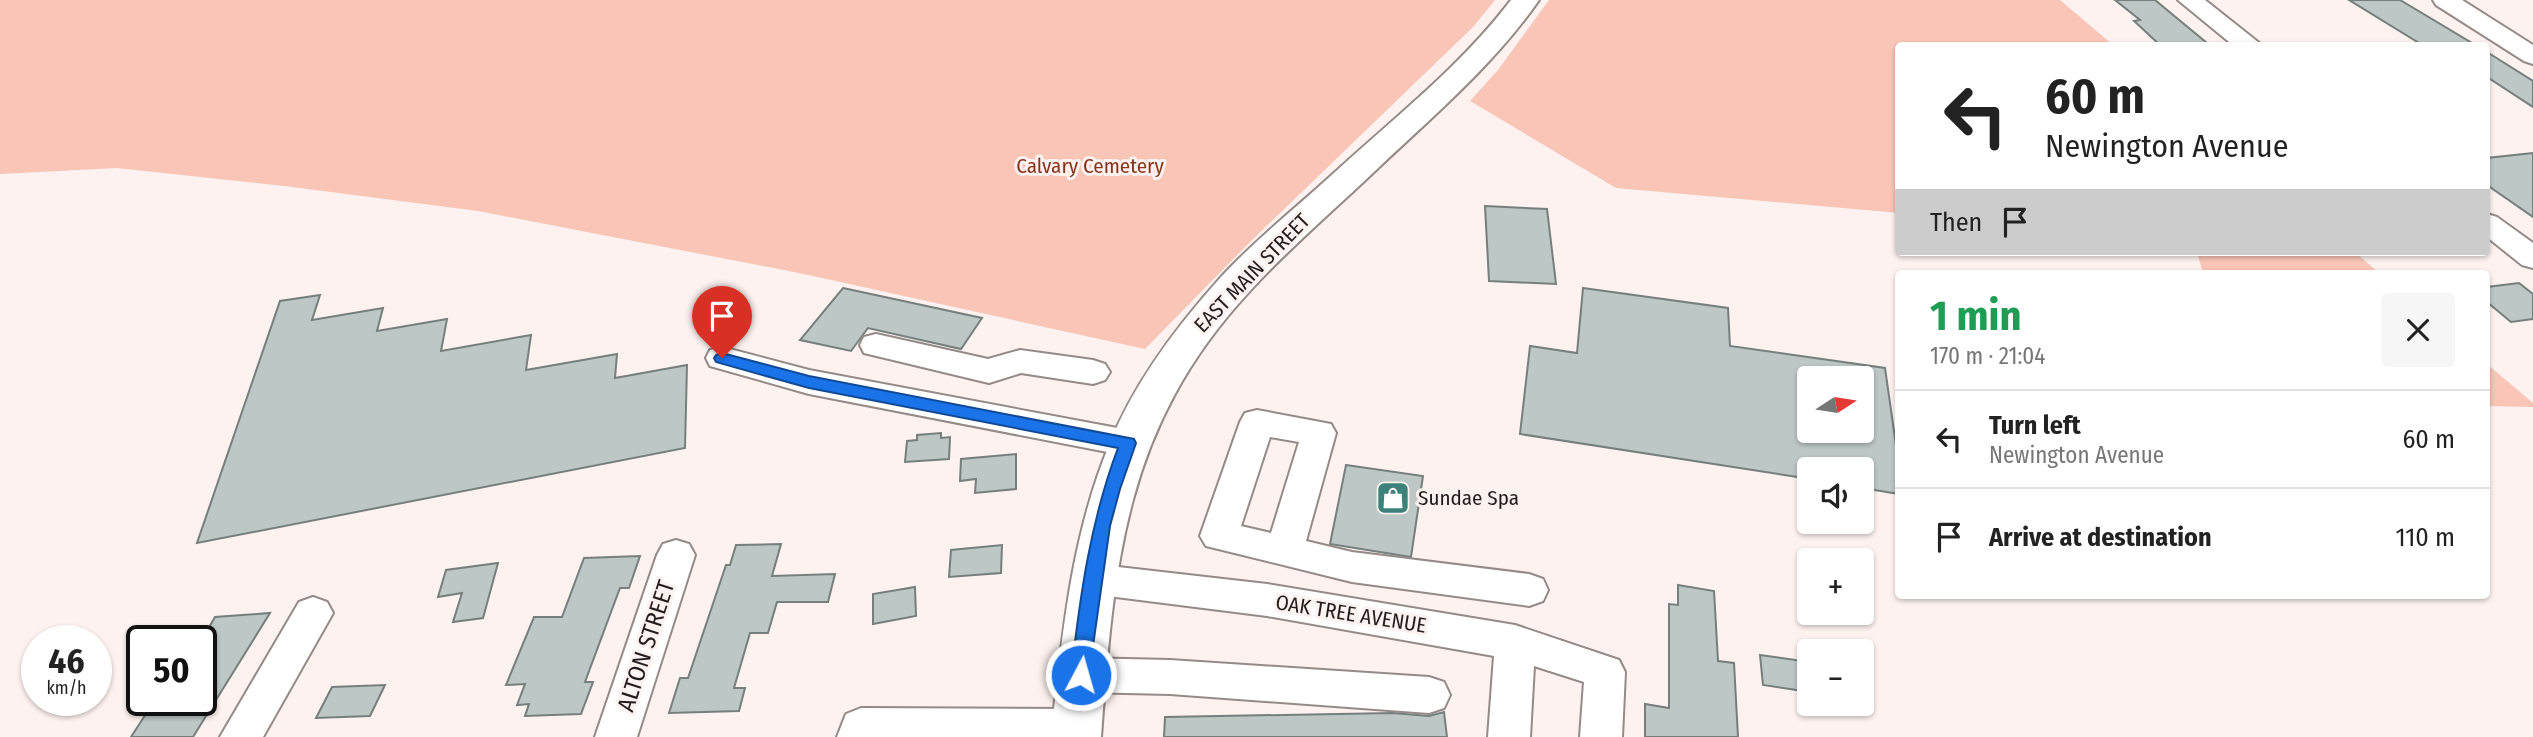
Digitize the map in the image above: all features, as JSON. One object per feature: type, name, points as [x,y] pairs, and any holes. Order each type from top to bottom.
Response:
[{"type":"main road","name":"EAST MAIN STREET","points":[[1076,732],[1092,579],[1111,489],[1128,443],[1169,366],[1216,304],[1257,262],[1487,47],[1525,0]]},
{"type":"street","points":[[2190,0],[2246,42]]},
{"type":"street","points":[[2445,0],[2533,57]]},
{"type":"street","points":[[2490,225],[2533,258]]},
{"type":"street","points":[[876,345],[989,371],[1020,361],[1093,372]]},
{"type":"street","points":[[722,358],[809,382],[1128,443]]},
{"type":"street","points":[[978,415],[989,371]]},
{"type":"street","points":[[1284,551],[1352,567],[1529,590]]},
{"type":"street","name":"ALTON STREET","points":[[616,737],[676,555]]},
{"type":"street","name":"OAK TREE AVENUE","points":[[1092,579],[1210,591],[1515,642],[1605,672],[1601,737]]},
{"type":"street","points":[[241,737],[313,613]]},
{"type":"street","points":[[1508,737],[1515,642]]},
{"type":"street","points":[[1081,675],[1170,677],[1429,695]]},
{"type":"street","points":[[858,737],[861,727],[1076,732]]},
{"type":"green space","name":"Calvary Cemetery","points":[[0,0],[1495,0],[1473,27],[1248,244],[1145,349],[799,273],[478,211],[117,168],[0,174]]},
{"type":"green space","points":[[1549,0],[2060,0],[2109,42],[1895,42],[1895,213],[1616,188],[1470,101],[1498,70]]},
{"type":"green space","points":[[2198,256],[2360,256],[2376,270],[2202,270]]},
{"type":"green space","points":[[2490,367],[2533,403],[2533,407],[2490,406]]},
{"type":"building","points":[[2115,0],[2155,0],[2206,42],[2157,42],[2134,21],[2140,20]]},
{"type":"building","points":[[2349,0],[2400,0],[2470,42],[2417,42]]},
{"type":"building","points":[[2490,54],[2533,81],[2533,107],[2490,79]]},
{"type":"building","points":[[2533,153],[2533,217],[2490,187],[2490,158]]},
{"type":"building","points":[[1485,206],[1547,209],[1556,284],[1489,281]]},
{"type":"building","points":[[2519,283],[2533,294],[2533,319],[2511,322],[2490,304],[2490,287]]},
{"type":"building","points":[[843,288],[982,318],[961,349],[868,328],[851,351],[800,340]]},
{"type":"building","points":[[1583,288],[1728,308],[1730,346],[1871,366],[1797,366],[1797,443],[1874,443],[1874,366],[1885,368],[1895,438],[1895,493],[1874,490],[1874,457],[1797,457],[1797,477],[1520,434],[1530,346],[1577,353]]},
{"type":"building","points":[[320,295],[312,320],[383,308],[377,331],[447,319],[441,351],[531,335],[526,370],[617,354],[615,378],[687,365],[685,448],[197,543],[280,301]]},
{"type":"building","points":[[941,433],[941,438],[950,437],[949,459],[905,462],[907,441],[917,440],[917,435]]},
{"type":"building","points":[[1016,454],[1016,489],[975,493],[976,479],[960,481],[961,459]]},
{"type":"building","points":[[1346,465],[1423,476],[1411,557],[1330,544]]},
{"type":"building","points":[[781,544],[772,576],[835,574],[828,602],[777,602],[768,633],[750,633],[734,688],[745,688],[739,711],[669,713],[680,678],[688,678],[726,565],[730,565],[736,545]]},
{"type":"building","points":[[1002,545],[1001,573],[949,577],[951,550]]},
{"type":"building","points":[[640,556],[629,588],[620,588],[585,682],[593,682],[581,714],[525,716],[529,704],[517,705],[525,684],[506,685],[534,617],[562,617],[584,558]]},
{"type":"building","points":[[498,563],[483,618],[453,622],[462,593],[438,597],[446,570]]},
{"type":"building","points":[[1678,585],[1714,591],[1718,661],[1734,663],[1738,737],[1645,737],[1645,704],[1669,708],[1669,604],[1678,605]]},
{"type":"building","points":[[915,587],[916,616],[873,624],[873,594]]},
{"type":"building","points":[[270,613],[217,698],[217,625],[210,625],[215,617]]},
{"type":"building","points":[[1760,655],[1797,660],[1797,690],[1763,685]]},
{"type":"building","points":[[385,685],[370,716],[316,718],[332,687]]},
{"type":"building","points":[[1444,712],[1447,737],[1164,737],[1165,717],[1393,713],[1429,716]]},
{"type":"building","points":[[145,716],[206,716],[193,737],[131,737]]},
{"type":"place","name":"Sundae Spa","points":[[1393,498]]},
{"type":"route","points":[[722,358],[809,382],[1128,443],[1101,526],[1081,675]]}]
